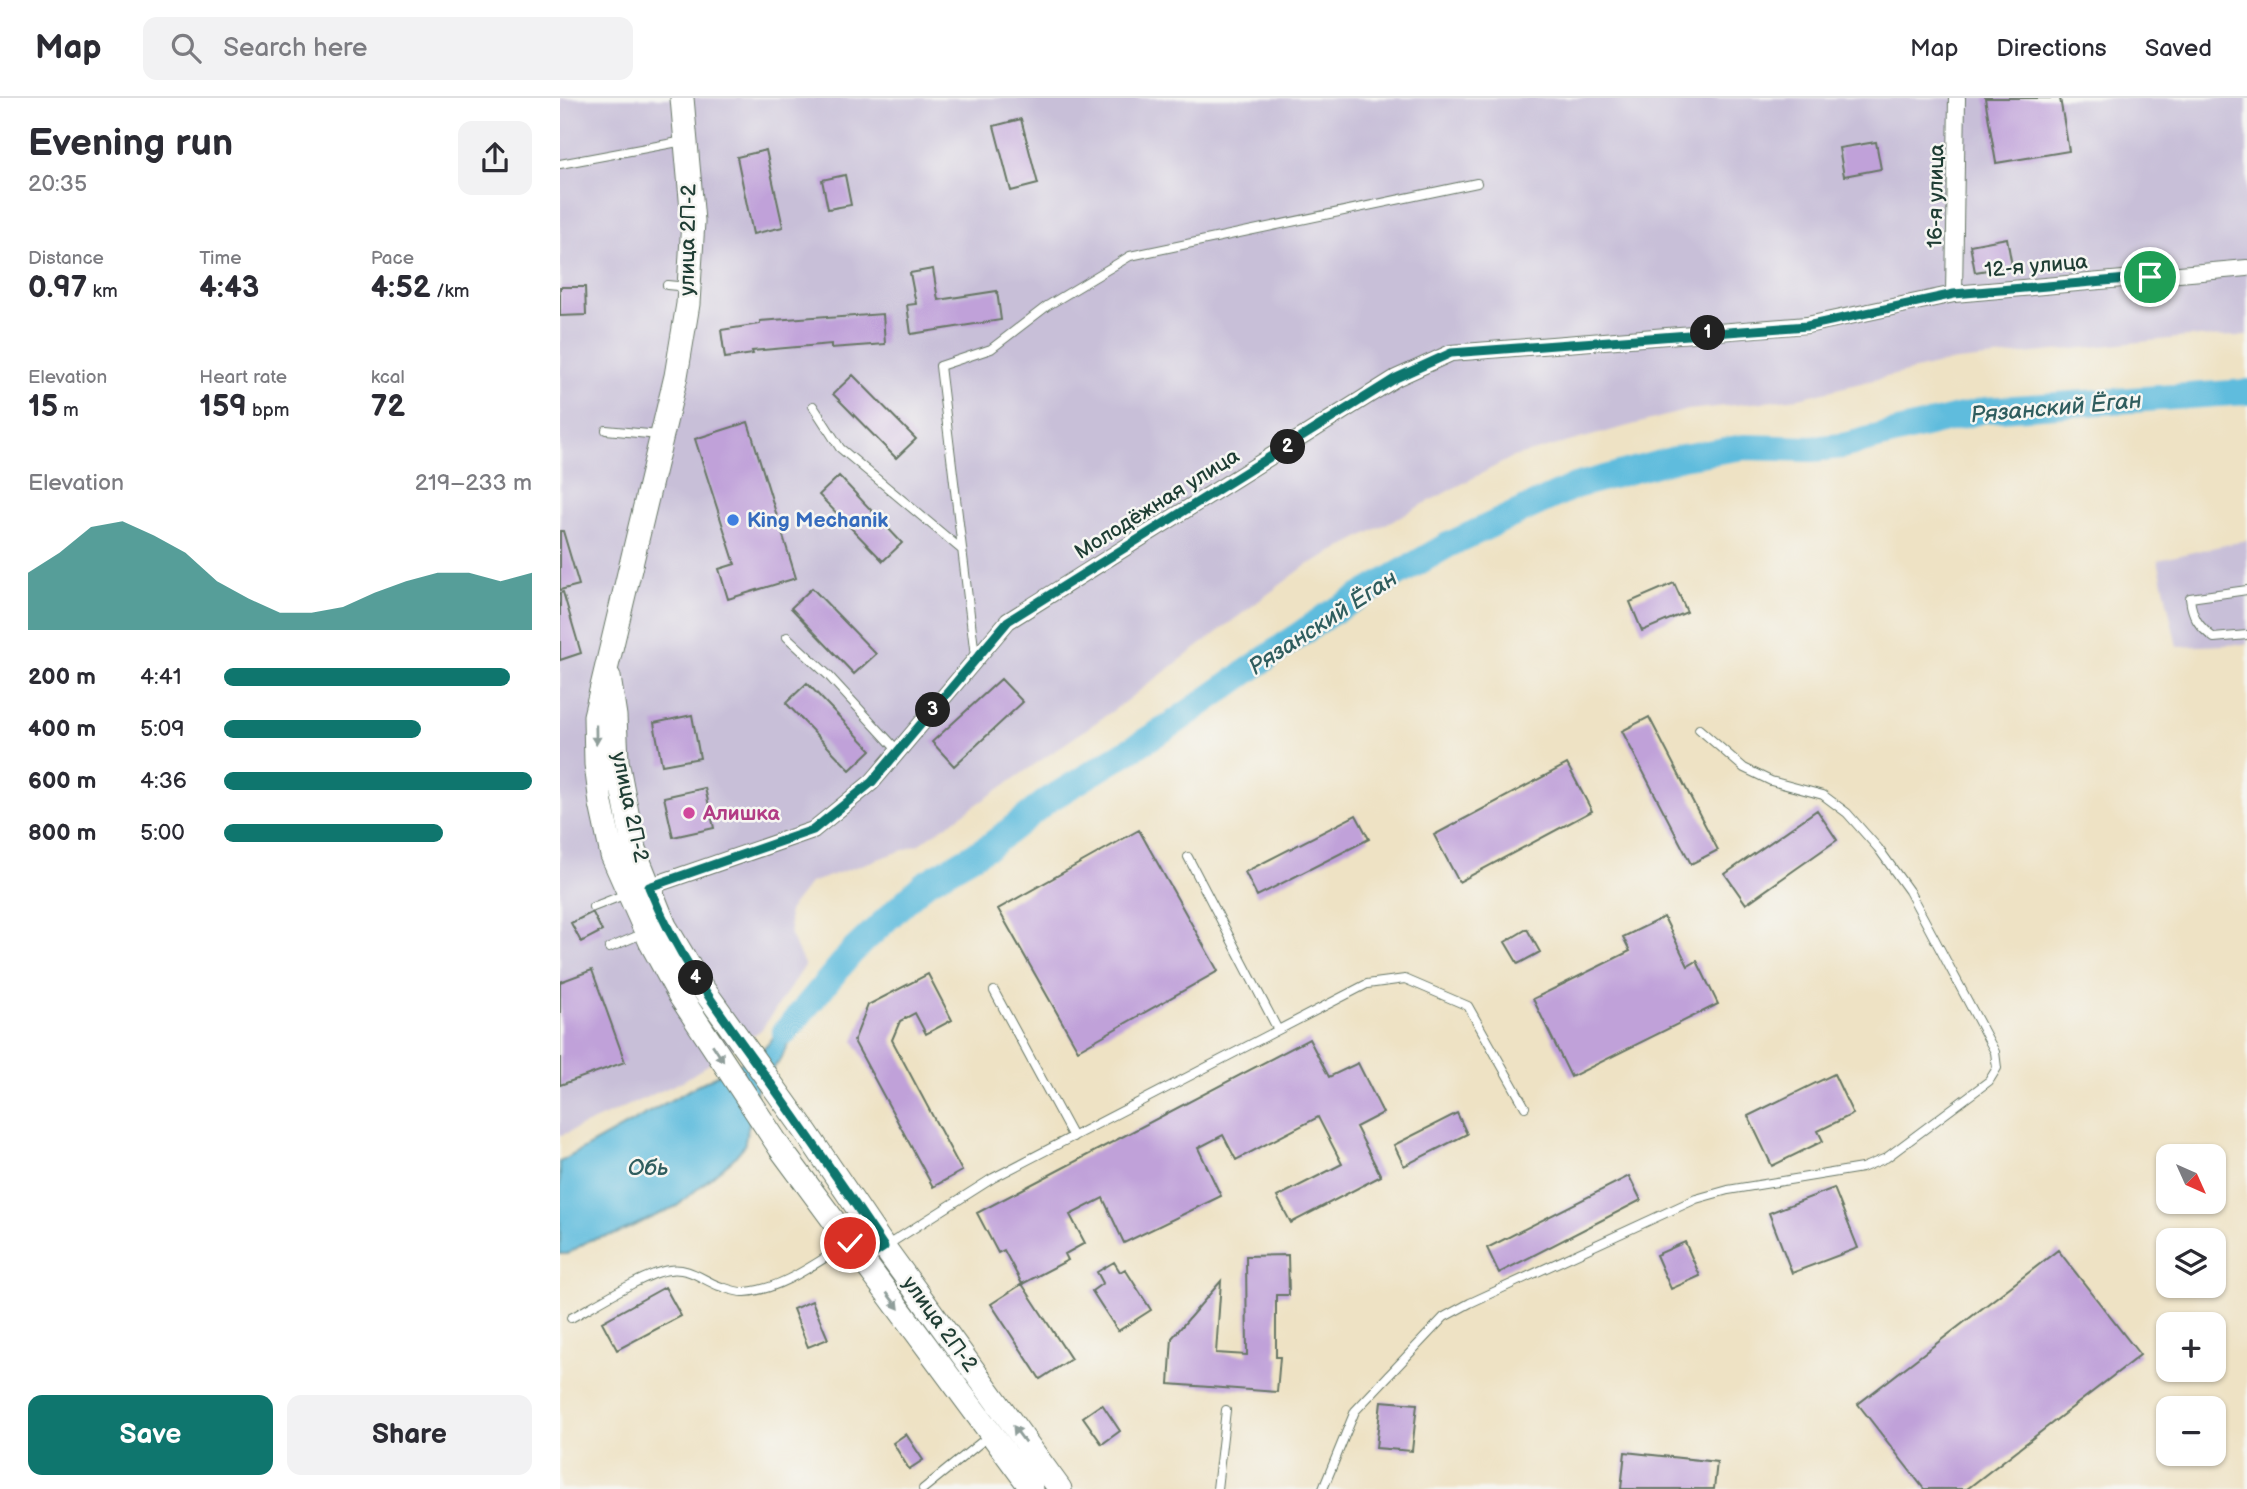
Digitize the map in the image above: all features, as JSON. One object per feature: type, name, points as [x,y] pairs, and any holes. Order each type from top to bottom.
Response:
[{"type":"main road","name":"улица 2П-2","points":[[681,98],[693,222],[678,286],[676,376],[596,716],[596,764],[612,855],[665,926],[690,991],[780,1148],[1032,1489]]},
{"type":"main road","name":"улица 2П-2","points":[[639,890],[646,932],[690,991],[806,1132],[884,1247],[1060,1489]]},
{"type":"street","name":"16-я улица","points":[[1954,294],[1957,98]]},
{"type":"street","name":"12-я улица","points":[[1954,294],[2247,268]]},
{"type":"street","name":"Молодёжная улица","points":[[639,890],[813,830],[872,782],[1008,621],[1396,378],[1451,353],[1807,326],[1954,294]]},
{"type":"lane","points":[[560,164],[687,141]]},
{"type":"lane","points":[[976,659],[940,366],[991,349],[1047,306],[1130,256],[1477,183]]},
{"type":"lane","points":[[813,406],[840,449],[962,550]]},
{"type":"lane","points":[[606,430],[663,435]]},
{"type":"lane","points":[[2247,590],[2190,598],[2191,613],[2201,628],[2214,638],[2247,635]]},
{"type":"lane","points":[[787,637],[828,675],[898,751]]},
{"type":"lane","points":[[1323,1489],[1355,1411],[1444,1317],[1696,1199],[1728,1190],[1862,1168],[1886,1158],[1989,1081],[1997,1068],[1995,1052],[1909,891],[1878,848],[1847,813],[1823,795],[1771,781],[1744,768],[1699,729]]},
{"type":"lane","points":[[1188,857],[1278,1030]]},
{"type":"lane","points":[[593,907],[639,890]]},
{"type":"lane","points":[[609,948],[646,932]]},
{"type":"lane","points":[[571,1318],[650,1276],[667,1270],[687,1270],[743,1293],[765,1288],[857,1252],[884,1247],[993,1178],[1367,984],[1405,979],[1468,1006],[1525,1107]]},
{"type":"lane","points":[[993,991],[1073,1137]]},
{"type":"lane","points":[[1217,1489],[1226,1410]]},
{"type":"lane","points":[[923,1489],[990,1435]]},
{"type":"shaded area","points":[[560,98],[2247,98],[2247,336],[2188,337],[1948,362],[1799,398],[1688,410],[1513,457],[1304,567],[1114,710],[918,845],[810,883],[788,911],[791,937],[805,966],[761,1030],[683,1081],[560,1136]]},
{"type":"shaded area","points":[[2247,540],[2247,644],[2177,647],[2158,560]]},
{"type":"water","name":"Обь","points":[[800,998],[812,1012],[795,1032],[780,1060],[757,1088],[744,1146],[733,1159],[677,1206],[616,1234],[590,1240],[567,1254],[560,1254],[560,1162],[758,1054],[769,1043]]},
{"type":"building","points":[[1985,98],[2060,98],[2069,151],[1996,163]]},
{"type":"building","points":[[1021,119],[1038,184],[1011,191],[994,126]]},
{"type":"building","points":[[1876,142],[1881,169],[1844,176],[1839,148]]},
{"type":"building","points":[[766,150],[783,227],[753,234],[737,157]]},
{"type":"building","points":[[845,175],[851,205],[828,209],[822,180]]},
{"type":"building","points":[[2007,238],[2012,266],[1975,272],[1970,245]]},
{"type":"building","points":[[933,269],[938,300],[997,291],[1001,320],[911,334],[907,305],[916,304],[910,273]]},
{"type":"building","points":[[560,287],[585,287],[586,315],[560,316]]},
{"type":"building","points":[[883,314],[885,344],[831,348],[831,344],[752,351],[753,354],[725,358],[721,330],[760,324],[760,321]]},
{"type":"building","points":[[853,375],[916,439],[896,458],[833,394]]},
{"type":"building","points":[[748,422],[796,578],[728,599],[719,569],[735,564],[695,439]]},
{"type":"building","points":[[839,476],[902,543],[883,561],[819,495]]},
{"type":"building","points":[[560,531],[563,531],[579,585],[560,590]]},
{"type":"building","points":[[1674,583],[1687,612],[1642,631],[1630,602]]},
{"type":"building","points":[[812,588],[876,654],[854,674],[791,608]]},
{"type":"building","points":[[563,592],[581,653],[560,660],[560,593]]},
{"type":"building","points":[[1001,679],[1023,702],[954,766],[932,742]]},
{"type":"building","points":[[807,683],[871,750],[850,770],[786,703]]},
{"type":"building","points":[[692,715],[700,758],[662,765],[654,723]]},
{"type":"building","points":[[1649,717],[1718,850],[1691,864],[1622,731]]},
{"type":"building","points":[[1567,764],[1592,811],[1459,882],[1434,835]]},
{"type":"building","name":"Алишка","points":[[705,788],[714,828],[673,837],[664,797]]},
{"type":"building","points":[[1817,810],[1837,840],[1746,904],[1725,874]]},
{"type":"building","points":[[1356,815],[1369,839],[1257,896],[1245,872]]},
{"type":"building","points":[[1139,830],[1218,971],[1078,1050],[998,909]]},
{"type":"building","points":[[591,913],[602,931],[581,942],[571,923]]},
{"type":"building","points":[[1664,917],[1688,966],[1697,961],[1718,1004],[1571,1077],[1533,999],[1630,951],[1623,937]]},
{"type":"building","points":[[1527,929],[1540,952],[1518,964],[1505,942]]},
{"type":"building","points":[[592,970],[625,1062],[560,1085],[560,982]]},
{"type":"building","points":[[928,974],[952,1020],[926,1034],[915,1013],[900,1021],[892,1040],[962,1171],[933,1187],[854,1041],[868,1005]]},
{"type":"building","points":[[1309,1039],[1329,1077],[1358,1063],[1383,1113],[1356,1127],[1381,1176],[1291,1223],[1277,1197],[1342,1164],[1318,1117],[1236,1160],[1223,1135],[1198,1148],[1221,1196],[1124,1243],[1103,1198],[1070,1215],[1085,1243],[1065,1254],[1068,1260],[1022,1284],[1004,1250],[998,1253],[977,1213]]},
{"type":"building","points":[[1834,1074],[1853,1114],[1818,1131],[1823,1141],[1772,1166],[1748,1116]]},
{"type":"building","points":[[1457,1113],[1467,1134],[1404,1166],[1394,1145]]},
{"type":"building","points":[[1629,1176],[1641,1200],[1499,1273],[1487,1248]]},
{"type":"building","points":[[1834,1188],[1858,1248],[1792,1273],[1769,1213]]},
{"type":"building","points":[[1685,1242],[1700,1276],[1671,1289],[1656,1255]]},
{"type":"building","points":[[2058,1250],[2140,1355],[1967,1489],[1924,1489],[1858,1404]]},
{"type":"building","points":[[1288,1255],[1289,1295],[1276,1295],[1276,1357],[1280,1357],[1277,1392],[1169,1384],[1172,1338],[1221,1281],[1216,1353],[1247,1355],[1246,1256]]},
{"type":"building","points":[[1114,1262],[1120,1272],[1125,1269],[1151,1310],[1118,1331],[1092,1291],[1103,1283],[1097,1272]]},
{"type":"building","points":[[1022,1284],[1071,1359],[1040,1379],[991,1304]]},
{"type":"building","points":[[665,1287],[681,1316],[617,1350],[602,1322]]},
{"type":"building","points":[[812,1301],[828,1339],[808,1347],[793,1309]]},
{"type":"building","points":[[1381,1401],[1417,1404],[1412,1451],[1376,1448]]},
{"type":"building","points":[[1102,1404],[1120,1431],[1102,1444],[1083,1417]]},
{"type":"building","points":[[906,1434],[923,1460],[909,1469],[893,1443]]},
{"type":"building","points":[[1625,1452],[1717,1462],[1714,1489],[1621,1489]]},
{"type":"waterway","name":"Рязанский Ёган","points":[[785,1032],[852,952],[924,884],[991,845],[1048,800],[1171,725],[1326,616],[1448,545],[1575,486],[1682,457],[1744,447],[1812,449],[1842,446],[1985,410],[2247,392]]},
{"type":"place","name":"King Mechanik","points":[[733,520]]},
{"type":"place","name":"Алишка","points":[[689,813]]},
{"type":"route","points":[[850,1243],[863,1261],[884,1247],[806,1132],[701,986],[665,926],[649,887],[813,830],[872,782],[1008,621],[1396,378],[1451,353],[1807,326],[1954,294],[2150,277]]}]
